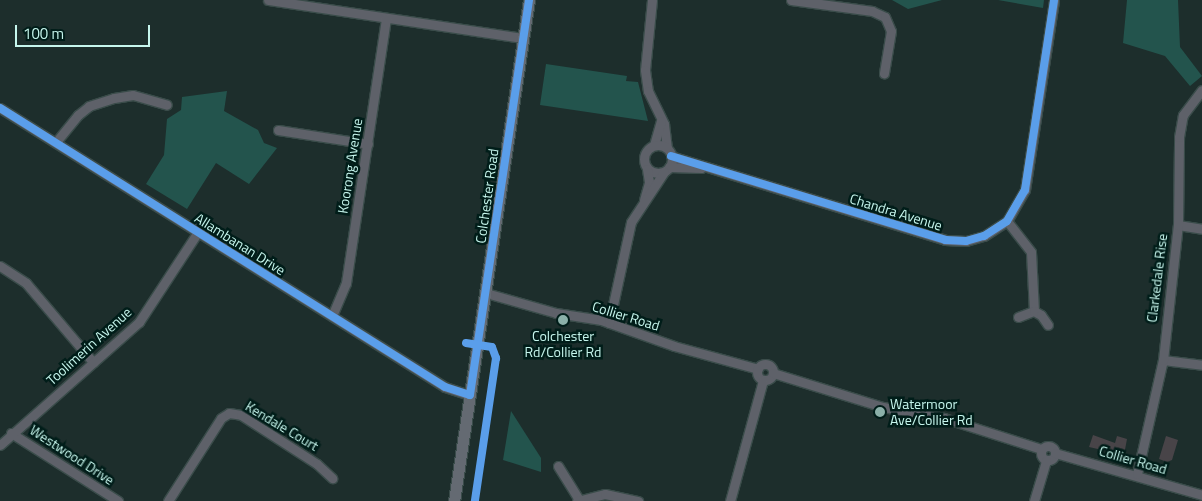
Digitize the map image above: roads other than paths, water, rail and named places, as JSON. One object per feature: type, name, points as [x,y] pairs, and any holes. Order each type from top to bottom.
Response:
[{"type":"main road","name":"Colchester Road","points":[[454,501],[529,0]]},
{"type":"street","points":[[268,0],[523,38]]},
{"type":"street","points":[[609,322],[617,296],[624,241],[631,222],[667,169],[669,152],[666,133],[648,91],[645,70],[652,0]]},
{"type":"street","points":[[791,0],[872,11],[886,17],[891,31],[884,73]]},
{"type":"street","name":"Chandra Avenue","points":[[654,145],[711,168],[945,240],[975,239],[1008,221],[1021,202],[1026,184],[1054,0]]},
{"type":"street","name":"Koorong Avenue","points":[[332,316],[346,283],[386,18]]},
{"type":"street","name":"Clarkedale Rise","points":[[1137,474],[1163,360],[1178,225],[1179,137],[1183,114],[1202,90]]},
{"type":"street","points":[[56,142],[78,115],[89,106],[114,98],[133,95],[167,105]]},
{"type":"street","name":"Allambanan Drive","points":[[0,108],[445,387],[470,395]]},
{"type":"street","points":[[643,202],[649,182],[644,155],[654,145],[661,120]]},
{"type":"street","points":[[278,130],[368,144]]},
{"type":"street","name":"Chandra Avenue","points":[[647,168],[711,168]]},
{"type":"street","points":[[1008,221],[1032,252],[1034,311]]},
{"type":"street","points":[[1178,225],[1202,229]]},
{"type":"street","name":"Toolimerin Avenue","points":[[0,445],[11,433],[139,322],[198,232]]},
{"type":"street","points":[[0,266],[26,283],[93,362]]},
{"type":"street","name":"Collier Road","points":[[486,293],[556,313],[609,322],[674,346],[758,369]]},
{"type":"street","points":[[1018,317],[1034,311]]},
{"type":"street","points":[[1034,311],[1041,315],[1048,325]]},
{"type":"street","points":[[1163,360],[1202,365]]},
{"type":"street","points":[[763,380],[759,377],[758,369],[767,364],[773,373],[882,407],[944,418],[1041,449],[1050,446],[1055,453],[1053,458],[1046,460],[1040,456],[1041,449]]},
{"type":"street","points":[[763,380],[771,378],[773,373]]},
{"type":"street","points":[[730,501],[763,380]]},
{"type":"street","name":"Kendale Court","points":[[168,501],[221,418],[229,413],[241,415],[318,464],[332,478]]},
{"type":"street","name":"Westwood Drive","points":[[11,433],[118,501]]},
{"type":"street","name":"Collier Road","points":[[1055,453],[1137,474],[1202,495]]},
{"type":"street","points":[[1034,501],[1046,460]]},
{"type":"street","points":[[558,466],[578,500],[604,494],[638,501]]},
{"type":"place","name":"Colchester Rd/Collier Rd","points":[[563,320]]},
{"type":"place","name":"Watermoor Ave/Collier Rd","points":[[880,412]]}]
